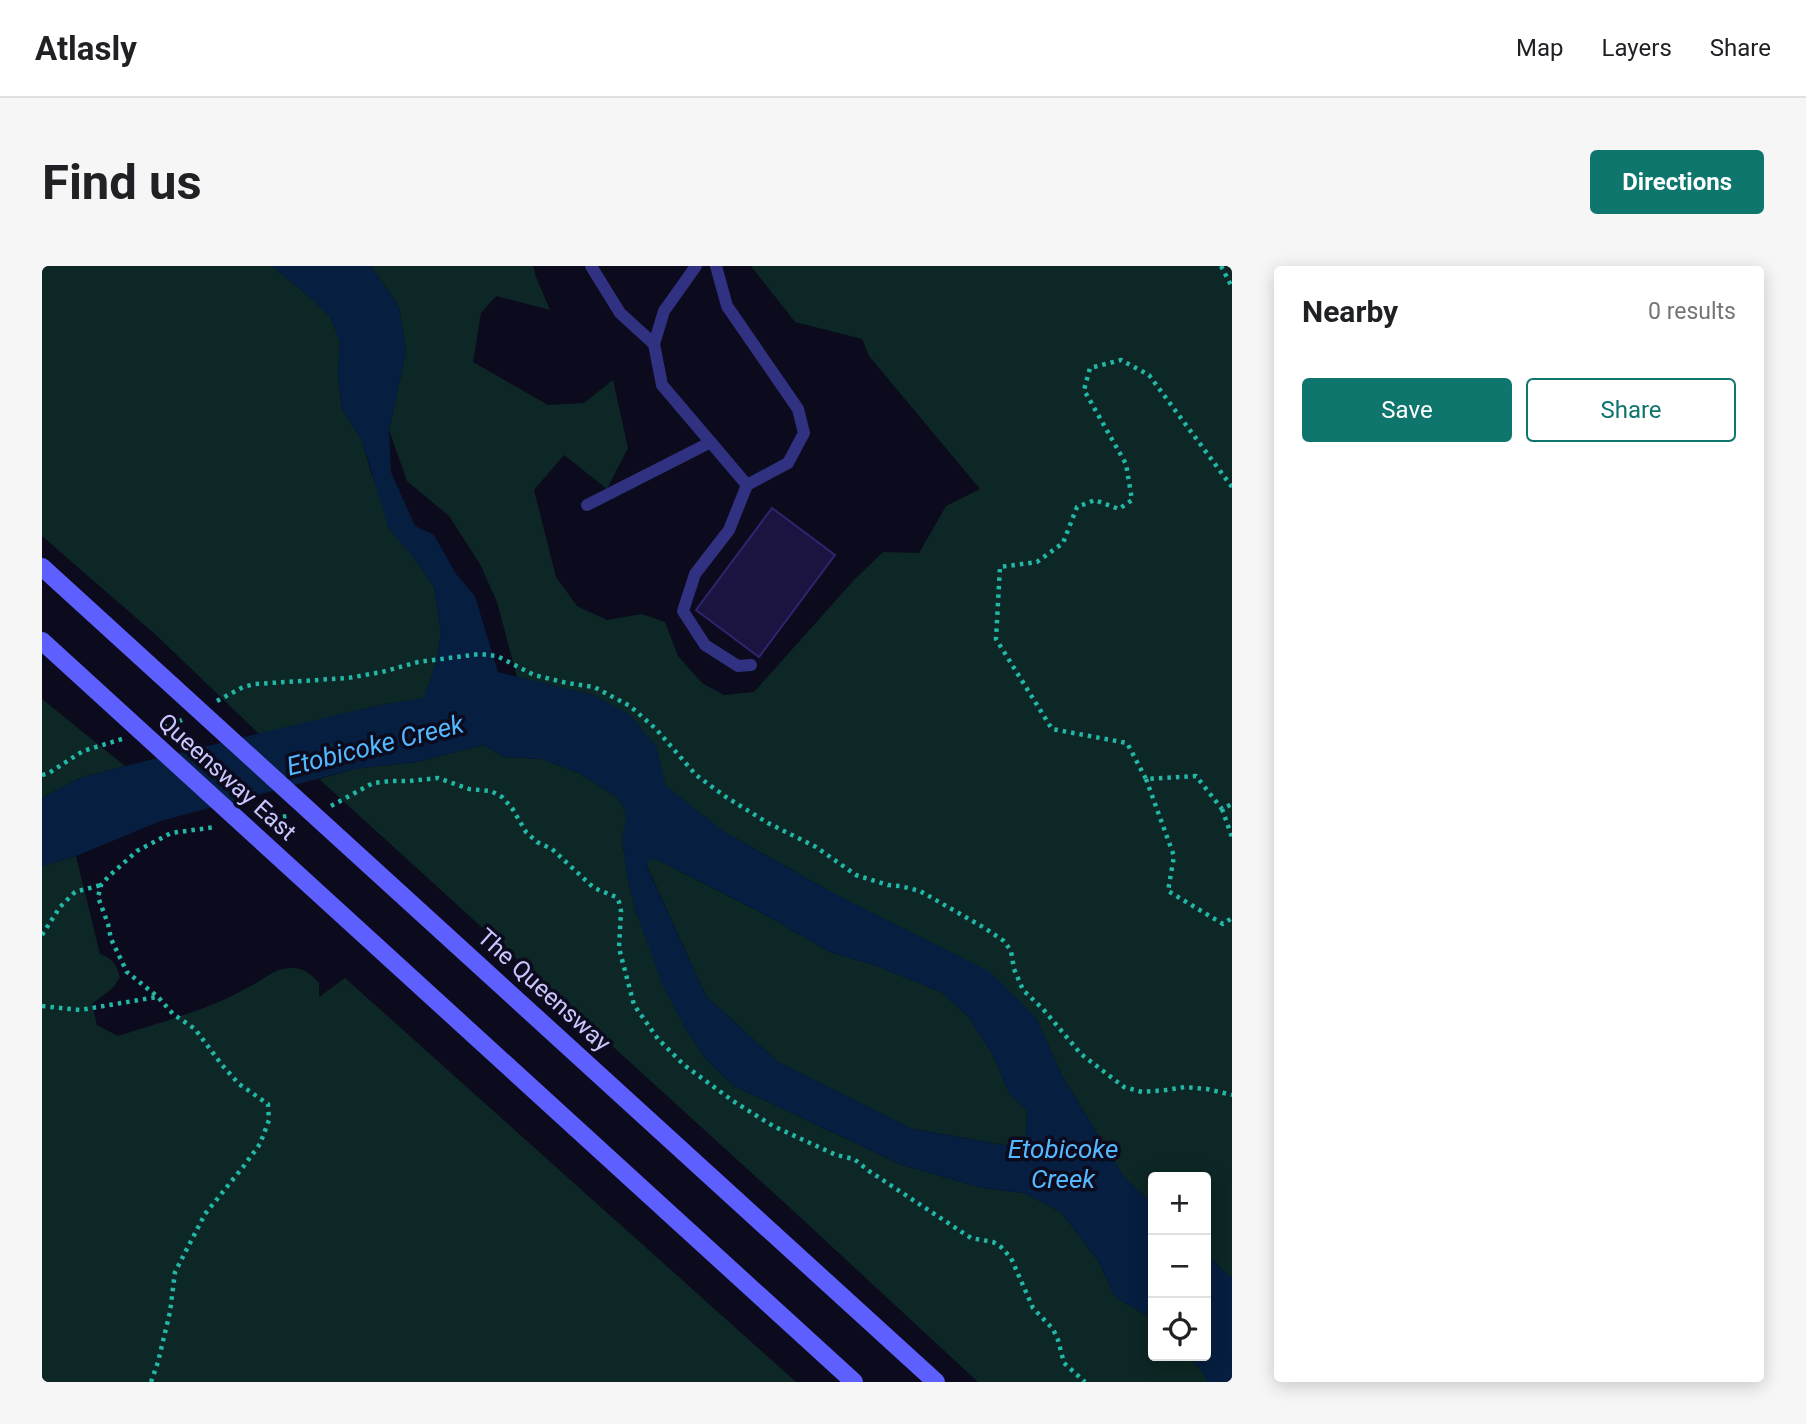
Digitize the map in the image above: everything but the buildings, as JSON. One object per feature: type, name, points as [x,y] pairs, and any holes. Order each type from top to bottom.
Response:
[{"type":"main road","name":"The Queensway","points":[[42,567],[936,1382]]},
{"type":"main road","name":"Queensway East","points":[[42,641],[853,1382]]},
{"type":"lane","points":[[591,266],[620,313],[654,344]]},
{"type":"lane","points":[[696,266],[664,311],[654,344],[662,385],[747,485]]},
{"type":"lane","points":[[716,266],[727,306],[798,409],[804,433],[788,463],[747,485],[729,530],[695,574],[683,611],[705,645],[738,666],[751,665]]},
{"type":"lane","points":[[587,505],[711,442]]},
{"type":"path","points":[[1221,266],[1232,287]]},
{"type":"path","points":[[1232,487],[1149,375],[1121,360],[1090,368],[1084,390],[1126,464],[1132,500],[1119,509],[1095,500],[1077,507],[1063,543],[1037,562],[1000,566],[996,639],[1052,729],[1126,743],[1146,779],[1174,856],[1168,891],[1223,924],[1232,918]]},
{"type":"path","points":[[210,705],[243,687],[255,684],[348,678],[418,662],[480,654],[497,656],[534,675],[594,687],[630,706],[656,730],[696,775],[726,797],[768,823],[816,847],[856,876],[920,891],[1004,941],[1011,951],[1014,969],[1023,990],[1056,1023],[1081,1054],[1124,1087],[1142,1092],[1185,1087],[1232,1095]]},
{"type":"path","points":[[163,727],[187,717]]},
{"type":"path","points":[[42,775],[83,751],[123,739]]},
{"type":"path","points":[[1146,779],[1196,776],[1222,810],[1232,837]]},
{"type":"path","points":[[1222,810],[1232,804]]},
{"type":"path","points":[[42,935],[60,907],[75,892],[102,885]]},
{"type":"path","points":[[42,1006],[80,1010],[158,997]]},
{"type":"green space","points":[[42,266],[272,266],[331,318],[340,342],[338,375],[342,409],[362,441],[372,476],[415,559],[434,587],[441,634],[436,663],[424,699],[386,704],[259,734],[156,635],[42,536]]},
{"type":"green space","points":[[371,266],[533,266],[550,310],[496,296],[481,313],[473,362],[548,405],[584,403],[613,380],[628,448],[607,489],[564,455],[534,490],[556,577],[577,606],[607,620],[642,614],[665,622],[678,656],[702,683],[724,695],[754,692],[854,580],[883,552],[919,553],[946,506],[980,489],[869,356],[862,339],[795,322],[751,266],[1232,266],[1232,1278],[1211,1259],[1211,1172],[1148,1172],[1148,1200],[1124,1177],[1062,1076],[1036,1018],[824,888],[723,831],[665,786],[656,746],[596,696],[517,677],[497,602],[480,564],[449,516],[407,481],[389,430],[406,352],[399,307]]},
{"type":"green space","points":[[42,699],[125,766],[80,778],[42,798]]},
{"type":"green space","points":[[483,745],[505,757],[542,759],[579,773],[617,797],[625,810],[626,823],[622,838],[636,912],[685,1028],[705,1058],[732,1085],[902,1165],[982,1188],[1024,1193],[1061,1212],[1099,1262],[1115,1297],[1148,1316],[1148,1361],[1194,1361],[1209,1382],[978,1382],[319,779],[354,769],[417,762]]},
{"type":"green space","points":[[76,856],[100,954],[114,962],[120,977],[113,988],[92,1004],[97,1025],[118,1036],[205,1007],[287,968],[297,968],[311,975],[319,983],[319,997],[345,978],[796,1382],[42,1382],[42,866]]},
{"type":"green space","points":[[649,859],[657,860],[764,914],[830,952],[877,966],[941,992],[968,1016],[993,1055],[1010,1095],[1027,1110],[1026,1138],[1016,1147],[913,1129],[777,1061],[706,996],[647,866]]},
{"type":"water","name":"Etobicoke Creek","points":[[272,266],[371,266],[399,307],[406,352],[389,430],[391,472],[415,526],[434,535],[456,574],[475,596],[498,672],[596,696],[630,715],[656,746],[666,786],[723,831],[824,888],[990,972],[1036,1018],[1062,1076],[1124,1177],[1148,1200],[1148,1316],[1115,1297],[1099,1262],[1061,1212],[1024,1193],[982,1188],[902,1165],[732,1085],[705,1058],[685,1028],[663,986],[636,912],[627,875],[622,838],[626,823],[625,810],[617,797],[579,773],[542,759],[505,757],[483,745],[417,762],[354,769],[161,821],[76,856],[42,866],[42,798],[80,778],[323,718],[424,698],[436,663],[441,634],[434,587],[415,559],[389,529],[362,441],[342,409],[338,375],[340,342],[331,318]],"holes":[[[649,860],[657,860],[764,914],[830,952],[877,966],[941,992],[968,1016],[993,1055],[1010,1095],[1027,1110],[1026,1138],[1015,1147],[913,1129],[777,1061],[706,996],[647,867]]]},
{"type":"water","points":[[1211,1259],[1232,1278],[1232,1382],[1209,1382],[1194,1361],[1211,1361]]}]
